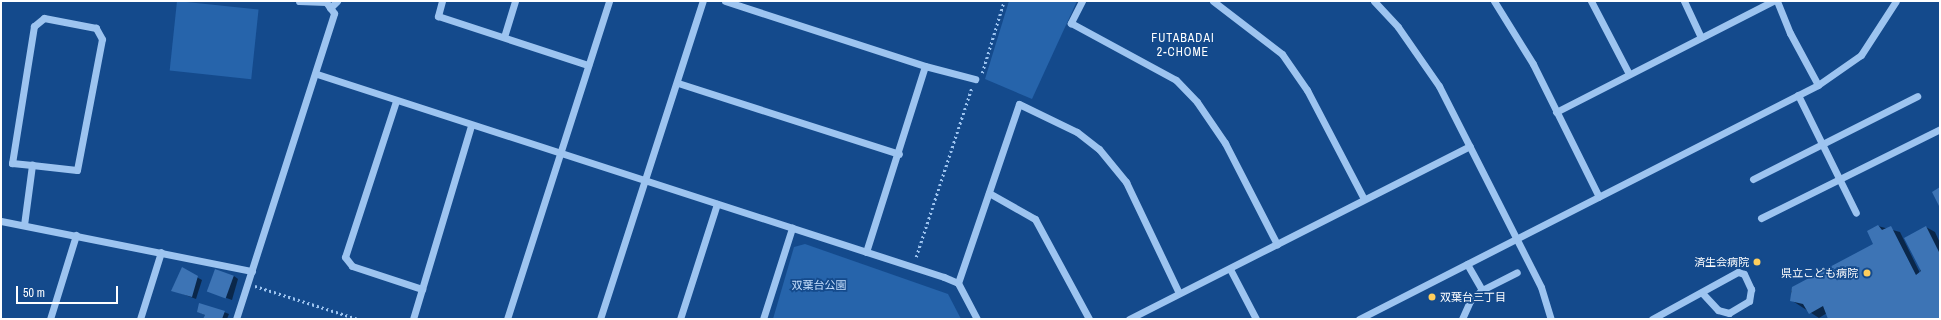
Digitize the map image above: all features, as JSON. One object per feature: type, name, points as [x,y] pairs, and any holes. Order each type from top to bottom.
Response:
[{"type":"street","points":[[236,319],[317,74],[334,12],[326,2],[299,1]]},
{"type":"street","points":[[330,8],[338,1]]},
{"type":"street","points":[[442,1],[438,16],[588,65]]},
{"type":"street","points":[[504,37],[515,1]]},
{"type":"street","points":[[507,319],[609,1]]},
{"type":"street","points":[[600,319],[644,180],[678,83],[704,1]]},
{"type":"street","points":[[725,1],[926,66],[975,79]]},
{"type":"street","points":[[1082,1],[1071,23],[1176,80],[1197,102],[1225,143],[1277,244]]},
{"type":"street","points":[[1213,1],[1282,54],[1307,90],[1364,199]]},
{"type":"street","points":[[1374,1],[1423,60],[1470,146],[1542,287],[1551,319]]},
{"type":"street","points":[[1494,1],[1533,64],[1599,197]]},
{"type":"street","points":[[1591,1],[1629,74]]},
{"type":"street","points":[[1684,1],[1701,37]]},
{"type":"street","points":[[1556,112],[1773,1]]},
{"type":"street","points":[[1777,1],[1790,33],[1818,85]]},
{"type":"street","points":[[1359,319],[1818,85],[1861,55],[1896,1]]},
{"type":"street","points":[[44,18],[96,28],[102,39],[77,170],[32,165],[12,163],[34,26],[44,18]]},
{"type":"street","points":[[866,252],[899,154],[926,66]]},
{"type":"street","points":[[317,74],[471,126],[644,180],[958,283],[977,319]]},
{"type":"street","points":[[678,83],[899,154]]},
{"type":"street","points":[[1798,95],[1856,213]]},
{"type":"street","points":[[1753,179],[1917,96]]},
{"type":"street","points":[[396,101],[345,257],[352,266],[422,289]]},
{"type":"street","points":[[958,283],[1019,104],[1055,120],[1099,149],[1126,182],[1179,293]]},
{"type":"street","points":[[413,319],[471,126]]},
{"type":"street","points":[[1761,218],[1838,178],[1940,129]]},
{"type":"street","points":[[1129,319],[1470,146]]},
{"type":"street","points":[[24,225],[32,165]]},
{"type":"street","points":[[989,193],[1035,219],[1089,319]]},
{"type":"street","points":[[680,319],[718,204]]},
{"type":"street","points":[[1,221],[252,271]]},
{"type":"street","points":[[763,319],[792,228]]},
{"type":"street","points":[[50,319],[76,235]]},
{"type":"street","points":[[140,319],[161,252]]},
{"type":"street","points":[[1467,264],[1482,290]]},
{"type":"street","points":[[1230,269],[1256,319]]},
{"type":"street","points":[[1462,319],[1470,301],[1482,290],[1517,272]]},
{"type":"street","points":[[1652,319],[1738,272],[1744,274],[1751,289],[1749,302],[1729,313],[1718,310],[1702,293]]},
{"type":"path","points":[[912,267],[975,79],[981,77],[1004,1]]},
{"type":"path","points":[[253,293],[258,279]]},
{"type":"path","points":[[255,286],[358,319]]},
{"type":"green space","points":[[177,1],[259,10],[251,79],[170,71]]},
{"type":"green space","points":[[1009,1],[1077,1],[1032,99],[985,79]]},
{"type":"green space","name":"双葉台公園","points":[[805,244],[948,294],[961,319],[773,319],[794,247]]},
{"type":"building","points":[[1940,187],[1940,208],[1932,192]]},
{"type":"building","name":"県立こども病院","points":[[1878,225],[1882,230],[1891,226],[1916,275],[1921,271],[1904,238],[1926,226],[1940,254],[1940,319],[1828,319],[1823,306],[1809,314],[1803,304],[1790,301],[1792,287],[1873,244],[1867,231]]},
{"type":"building","points":[[182,267],[198,276],[192,297],[171,291]]},
{"type":"building","points":[[215,269],[234,276],[226,298],[207,292]]},
{"type":"building","points":[[199,303],[225,311],[222,319],[203,319],[205,315],[197,312]]},
{"type":"place","name":"済生会病院","points":[[1757,262]]},
{"type":"place","name":"県立こども病院","points":[[1867,273]]},
{"type":"place","name":"双葉台三丁目","points":[[1432,297]]},
{"type":"district","name":"FUTABADAI 2-CHOME","points":[[1183,46]]}]
